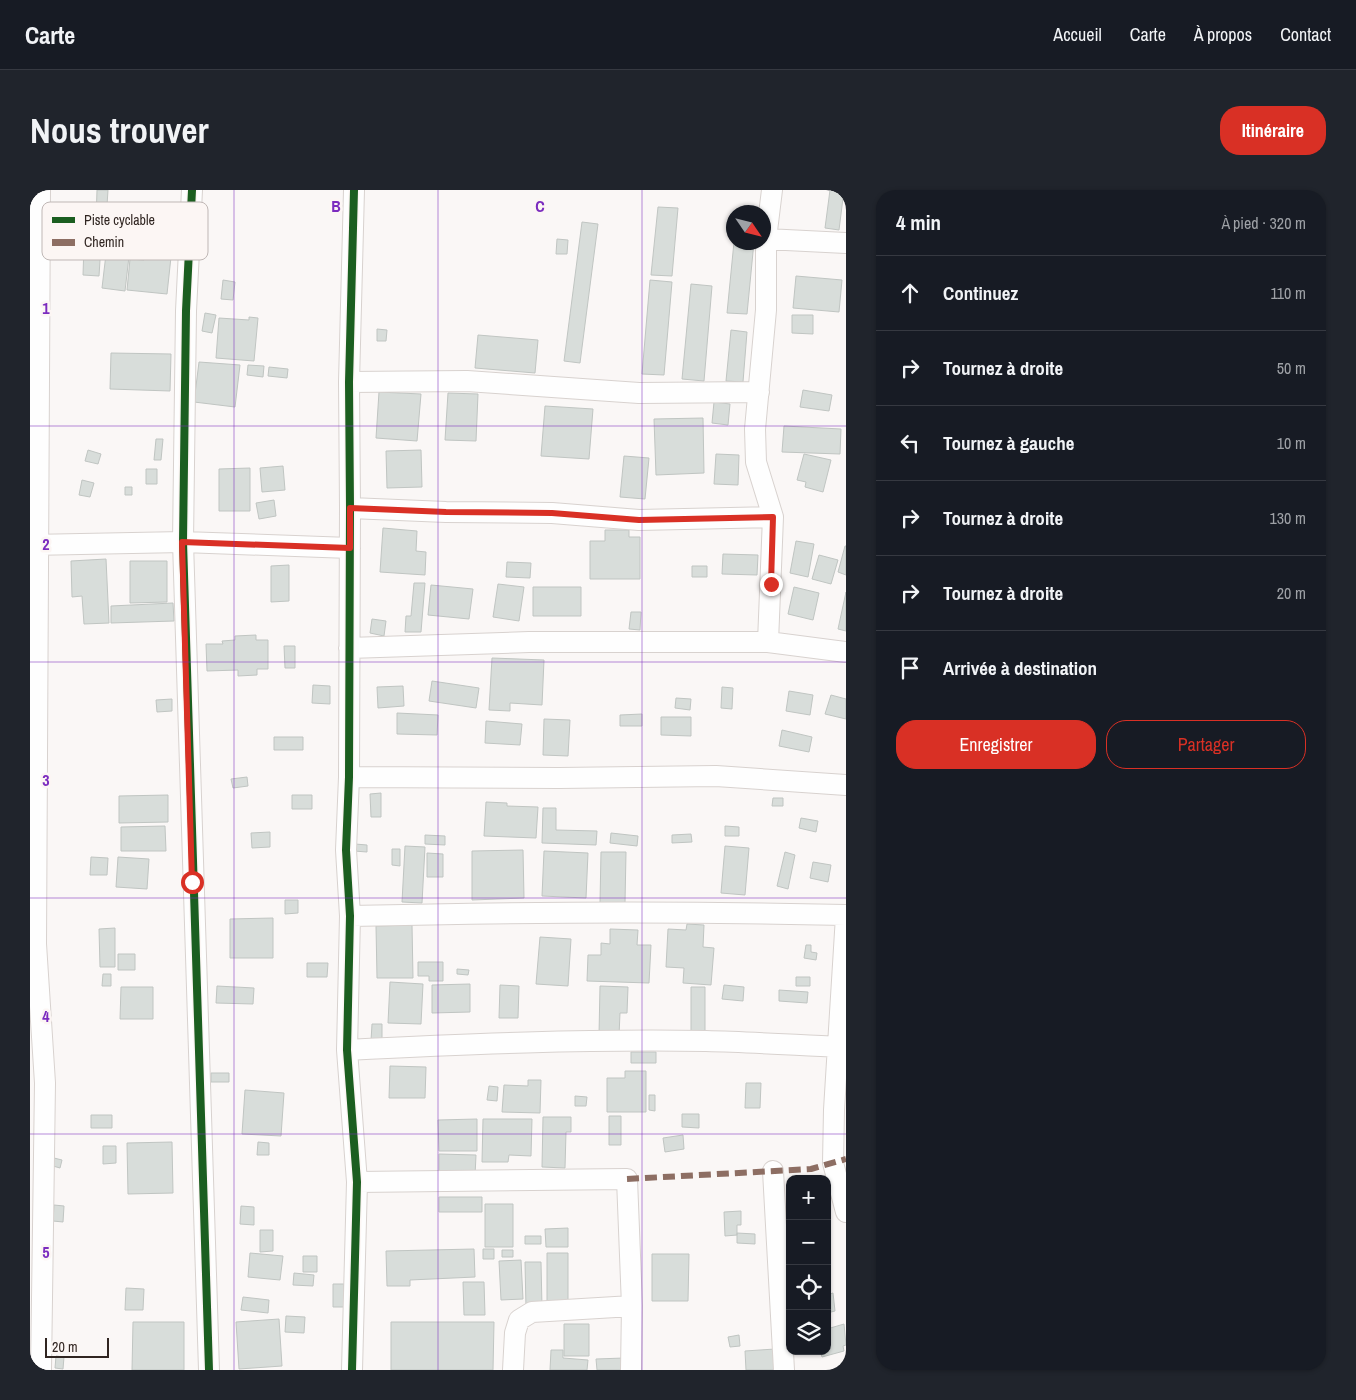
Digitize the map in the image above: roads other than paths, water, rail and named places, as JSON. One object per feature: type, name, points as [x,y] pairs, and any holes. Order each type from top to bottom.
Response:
[{"type":"street","points":[[40,190],[34,545],[36,944],[45,1084],[41,1370]]},
{"type":"street","points":[[352,1370],[357,1182],[347,1050],[350,916],[346,850],[349,777],[349,382],[354,190]]},
{"type":"street","points":[[770,205],[772,190]]},
{"type":"street","points":[[771,239],[846,243]]},
{"type":"street","points":[[766,250],[766,310],[756,429],[756,462],[773,517],[768,642]]},
{"type":"street","points":[[189,260],[182,542],[209,1370]]},
{"type":"street","points":[[349,382],[467,381],[639,393],[759,392]]},
{"type":"street","points":[[350,508],[446,512],[552,513],[639,520],[773,517]]},
{"type":"street","points":[[34,545],[182,542],[350,548]]},
{"type":"street","points":[[349,648],[529,642],[768,642],[846,652]]},
{"type":"street","points":[[349,777],[559,778],[716,776],[846,784]]},
{"type":"street","points":[[350,916],[502,912],[732,912],[846,916],[834,1110],[833,1163],[846,1212]]},
{"type":"street","points":[[347,1050],[587,1041],[708,1041],[839,1047]]},
{"type":"street","points":[[773,1171],[784,1370]]},
{"type":"street","points":[[357,1182],[627,1179],[632,1306],[631,1370]]},
{"type":"street","points":[[513,1370],[515,1333],[519,1320],[532,1312],[632,1306]]}]
